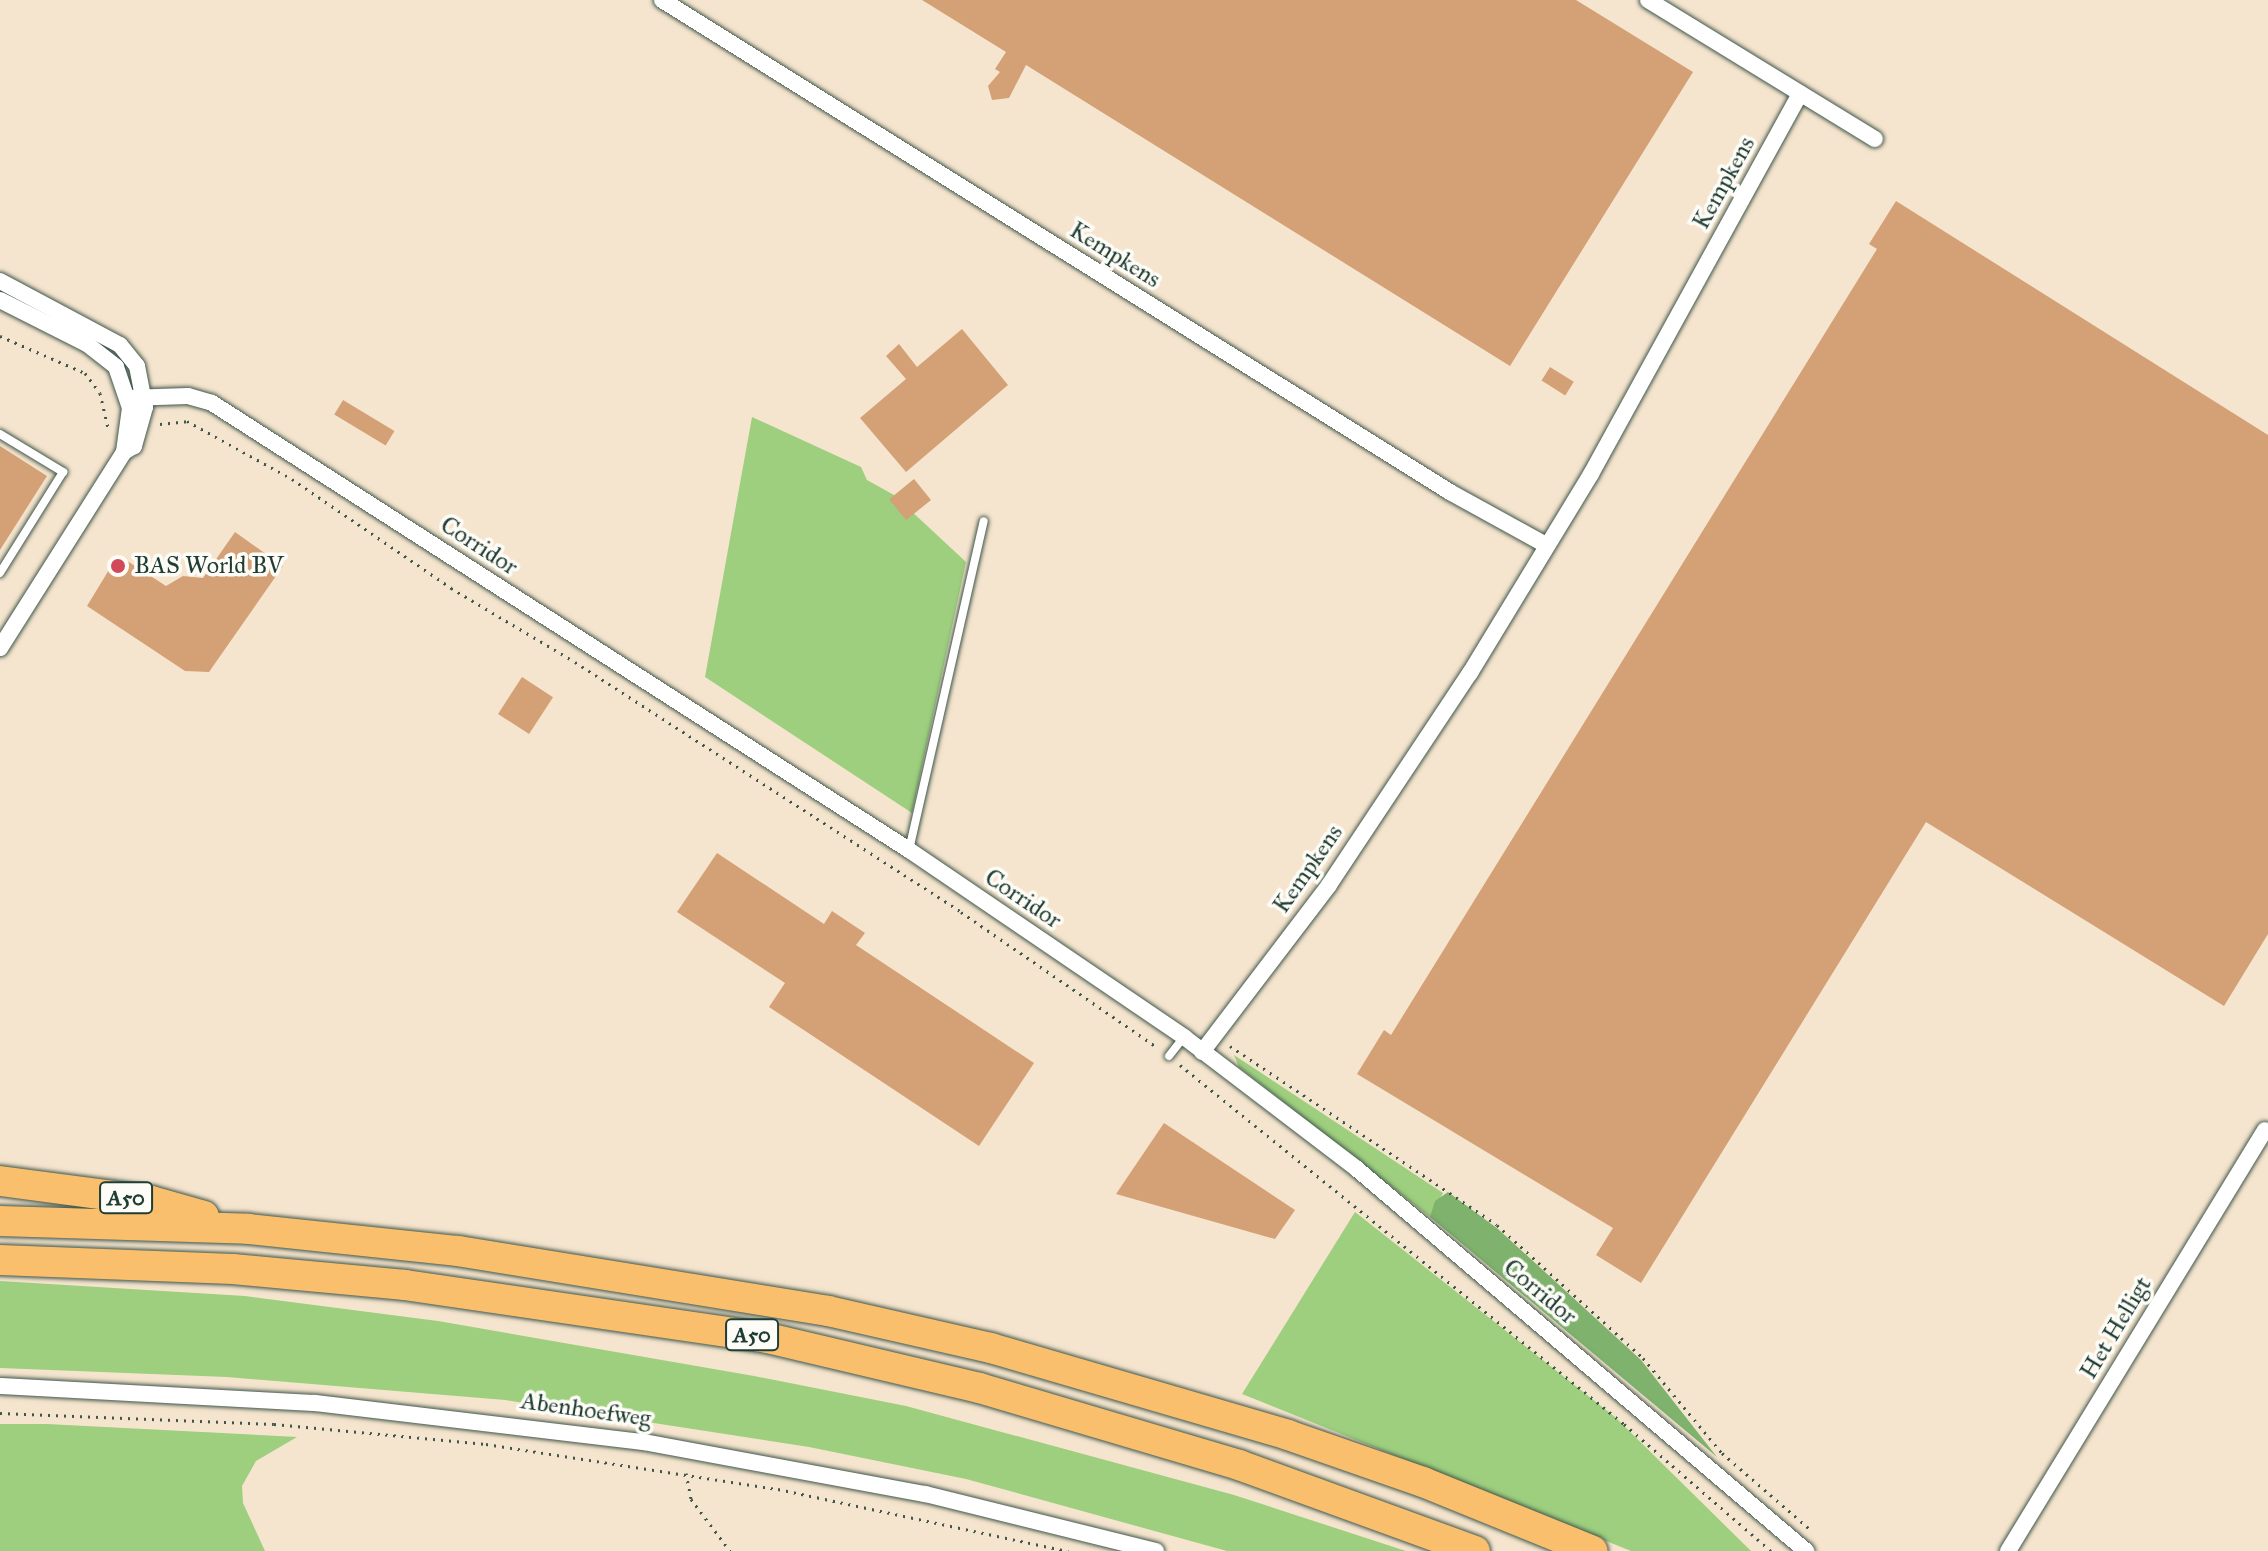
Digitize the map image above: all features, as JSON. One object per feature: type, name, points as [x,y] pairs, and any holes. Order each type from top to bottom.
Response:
[{"type":"highway","name":"A50","points":[[0,1181],[151,1201],[248,1229]]},
{"type":"highway","name":"A50","points":[[0,1221],[248,1229],[613,1272],[828,1311],[991,1348],[1288,1435],[1423,1482],[1593,1551]]},
{"type":"highway","name":"A50","points":[[0,1260],[233,1269],[405,1285],[768,1338],[979,1388],[1239,1465],[1475,1551]]},
{"type":"street","name":"Kempkens","points":[[662,0],[1437,484],[1546,545]]},
{"type":"street","points":[[1648,0],[1875,139]]},
{"type":"street","name":"Kempkens","points":[[1202,1052],[1338,871],[1470,673],[1591,474],[1800,94]]},
{"type":"street","points":[[0,281],[120,345],[137,366],[137,398],[124,452],[0,648]]},
{"type":"street","points":[[0,300],[96,349],[116,367],[137,398]]},
{"type":"street","name":"Corridor","points":[[137,398],[188,396],[212,403],[909,850],[1184,1037],[1357,1169],[1806,1551]]},
{"type":"street","name":"Het Helligt","points":[[2008,1551],[2265,1130]]},
{"type":"street","name":"Abenhoefweg","points":[[0,1386],[330,1405],[644,1442],[925,1494],[1156,1551]]},
{"type":"lane","points":[[0,434],[63,472],[0,573]]},
{"type":"lane","points":[[909,850],[984,521]]},
{"type":"lane","points":[[1169,1056],[1184,1037]]},
{"type":"path","points":[[0,336],[85,373],[100,393],[108,420]]},
{"type":"path","name":"Corridor","points":[[152,424],[187,421],[292,479],[451,588],[575,662],[973,920],[1169,1056],[1600,1405],[1771,1551]]},
{"type":"path","name":"Corridor","points":[[1215,1036],[1497,1225],[1643,1358],[1722,1453],[1816,1536]]},
{"type":"path","name":"Abenhoefweg","points":[[0,1413],[334,1429],[686,1473],[1068,1551]]},
{"type":"path","points":[[686,1467],[691,1499],[730,1551]]},
{"type":"green space","points":[[752,417],[861,467],[867,480],[894,495],[966,562],[912,813],[705,677]]},
{"type":"green space","points":[[1234,1055],[1443,1193],[1430,1217],[1239,1067]]},
{"type":"green space","points":[[1448,1192],[1498,1229],[1641,1360],[1717,1457],[1430,1217],[1435,1201]]},
{"type":"green space","points":[[1355,1212],[1615,1417],[1751,1551],[1631,1551],[1242,1394]]},
{"type":"green space","points":[[0,1281],[245,1296],[438,1321],[754,1376],[906,1406],[1234,1495],[1406,1551],[1227,1551],[966,1479],[809,1447],[505,1400],[227,1377],[0,1368]]},
{"type":"green space","points":[[0,1424],[297,1437],[256,1461],[242,1486],[243,1503],[265,1551],[0,1551]]},
{"type":"building","points":[[922,0],[1576,0],[1693,72],[1510,366],[1026,65],[1009,98],[992,100],[988,86],[1000,72],[995,69],[1006,52]]},
{"type":"building","points":[[1896,201],[2268,435],[2268,934],[2224,1006],[1926,822],[1641,1283],[1596,1255],[1613,1228],[1357,1074],[1384,1030],[1391,1035],[1877,249],[1869,244]]},
{"type":"building","points":[[962,329],[1008,385],[906,472],[860,418],[906,379],[886,356],[899,344],[917,367]]},
{"type":"building","points":[[1550,367],[1574,382],[1565,395],[1542,381]]},
{"type":"building","points":[[343,400],[394,431],[386,445],[334,415]]},
{"type":"building","points":[[0,446],[47,476],[0,550]]},
{"type":"building","points":[[914,479],[931,500],[906,520],[889,499]]},
{"type":"building","points":[[235,532],[283,566],[209,672],[185,671],[87,606],[118,555],[166,586],[183,576],[203,578]]},
{"type":"building","points":[[522,677],[553,697],[529,734],[498,714]]},
{"type":"building","points":[[717,853],[824,924],[832,911],[865,933],[856,945],[1034,1063],[979,1146],[769,1007],[785,983],[677,912]]},
{"type":"building","points":[[1164,1123],[1295,1210],[1275,1239],[1116,1194]]},
{"type":"place","name":"BAS World BV","points":[[118,566]]}]
